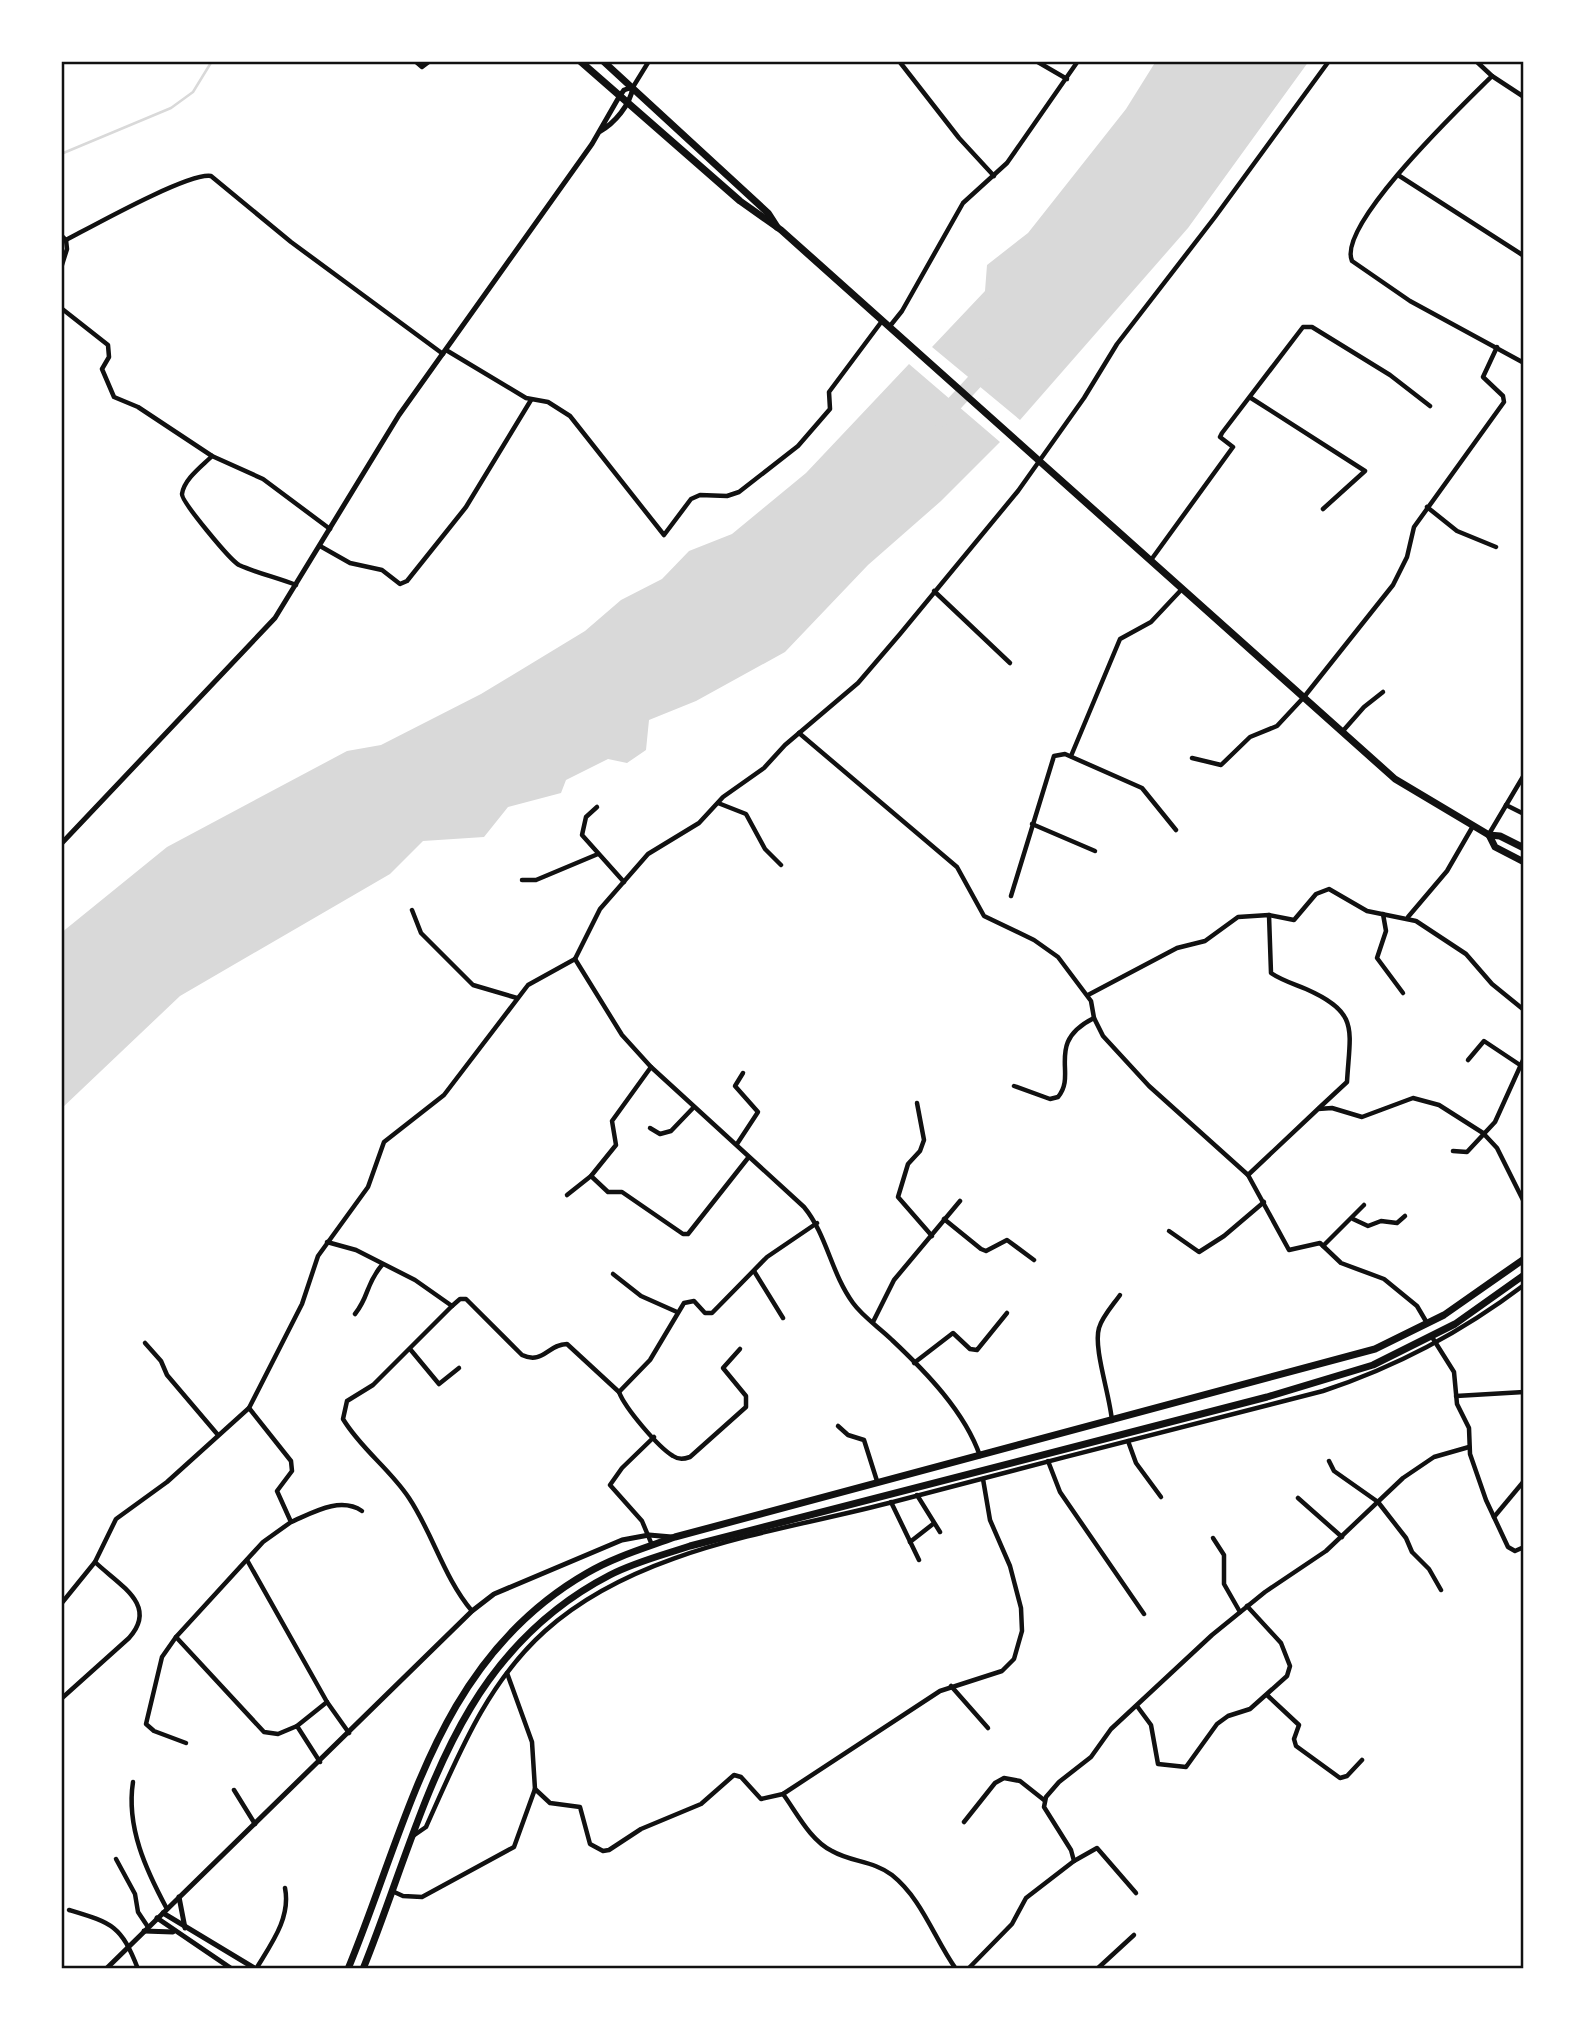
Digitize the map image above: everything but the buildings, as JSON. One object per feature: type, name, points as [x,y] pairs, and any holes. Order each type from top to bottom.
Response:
[{"type":"highway","points":[[580,61],[740,201],[777,227],[1395,779],[1489,835],[1500,836],[1524,848]]},
{"type":"highway","points":[[603,61],[768,213],[777,227]]},
{"type":"highway","points":[[1489,835],[1495,847],[1524,862]]},
{"type":"highway","points":[[346,1969],[355,1953],[428,1759],[445,1721],[480,1667],[507,1634],[565,1586],[616,1558],[676,1537],[1112,1422],[1375,1349],[1428,1324],[1524,1259]]},
{"type":"highway","points":[[364,1969],[456,1729],[497,1668],[531,1632],[575,1596],[611,1575],[690,1546],[1280,1393],[1373,1365],[1434,1340],[1524,1275]]},
{"type":"street","points":[[415,61],[422,67],[430,61]]},
{"type":"street","points":[[599,132],[609,126],[627,104],[633,87],[649,61]]},
{"type":"street","points":[[899,61],[959,138],[995,176]]},
{"type":"street","points":[[1036,61],[1067,79]]},
{"type":"street","points":[[889,327],[902,312],[963,203],[995,176],[1078,61]]},
{"type":"street","points":[[61,1604],[95,1562],[116,1519],[167,1482],[249,1408],[302,1304],[318,1256],[368,1187],[384,1142],[444,1095],[517,998],[542,975],[575,959],[600,909],[648,855],[699,822],[718,803],[764,768],[799,733],[858,683],[1018,491],[1037,460],[1084,398],[1117,344],[1216,217],[1328,61]]},
{"type":"street","points":[[1476,61],[1492,76],[1524,97]]},
{"type":"street","points":[[1492,76],[1398,175],[1353,239],[1350,249],[1352,261],[1410,301],[1524,363]]},
{"type":"street","points":[[61,844],[261,634],[297,585],[382,441],[599,132],[619,97],[624,90],[633,87]]},
{"type":"street","points":[[1398,175],[1524,256]]},
{"type":"street","points":[[61,268],[67,249],[64,238],[159,193],[199,177],[211,176],[291,242],[444,352],[531,400],[548,402],[570,416],[664,535],[691,499],[699,495],[733,495],[798,446],[830,409],[829,391],[882,321]]},
{"type":"street","points":[[61,309],[108,345],[109,357],[102,369],[114,397],[138,407],[212,456],[263,479],[330,529]]},
{"type":"street","points":[[1151,560],[1233,447],[1220,437],[1303,327],[1308,326],[1390,375],[1430,406]]},
{"type":"street","points":[[1192,758],[1216,765],[1225,763],[1250,737],[1277,726],[1304,697],[1393,585],[1407,557],[1412,532],[1427,507],[1504,401],[1483,377],[1497,347]]},
{"type":"street","points":[[1251,398],[1365,471],[1323,509]]},
{"type":"street","points":[[320,546],[350,563],[382,570],[400,584],[407,581],[466,507],[531,400]]},
{"type":"street","points":[[212,456],[186,482],[181,497],[183,503],[208,528],[232,560],[297,585]]},
{"type":"street","points":[[1427,507],[1457,530],[1496,547]]},
{"type":"street","points":[[1071,756],[1120,639],[1151,622],[1182,588]]},
{"type":"street","points":[[934,591],[985,636],[1010,663]]},
{"type":"street","points":[[1342,732],[1364,707],[1383,692]]},
{"type":"street","points":[[799,733],[957,867],[984,916],[1043,945],[1058,957],[1088,995],[1094,1018],[1103,1036],[1149,1086],[1248,1175],[1289,1250],[1298,1251],[1316,1243],[1323,1246],[1341,1263],[1384,1279],[1417,1306],[1428,1324]]},
{"type":"street","points":[[1012,896],[1051,760],[1059,754],[1071,756],[1142,788],[1176,831]]},
{"type":"street","points":[[1489,835],[1524,775]]},
{"type":"street","points":[[718,803],[747,814],[765,849],[781,865]]},
{"type":"street","points":[[1506,805],[1524,814]]},
{"type":"street","points":[[597,807],[586,817],[582,835],[624,882]]},
{"type":"street","points":[[1032,824],[1096,851]]},
{"type":"street","points":[[1408,917],[1447,871],[1473,826]]},
{"type":"street","points":[[522,880],[536,880],[598,854]]},
{"type":"street","points":[[1088,995],[1177,948],[1205,942],[1238,917],[1269,915],[1294,920],[1316,894],[1329,889],[1358,908],[1408,917],[1466,954],[1492,984],[1524,1010]]},
{"type":"street","points":[[412,910],[421,933],[473,985],[517,998]]},
{"type":"street","points":[[1383,914],[1386,931],[1377,958],[1403,993]]},
{"type":"street","points":[[1248,1175],[1347,1082],[1350,1034],[1346,1016],[1331,1000],[1270,973],[1269,915]]},
{"type":"street","points":[[575,959],[622,1035],[651,1067],[804,1207],[817,1223],[842,1287],[855,1307],[914,1363],[968,1426],[980,1457]]},
{"type":"street","points":[[1014,1086],[1050,1099],[1058,1097],[1065,1084],[1065,1046],[1082,1026],[1094,1018]]},
{"type":"street","points":[[1468,1060],[1484,1041],[1520,1065]]},
{"type":"street","points":[[1453,1152],[1467,1152],[1500,1113],[1524,1058]]},
{"type":"street","points":[[567,1195],[591,1177],[616,1145],[612,1121],[651,1067]]},
{"type":"street","points":[[737,1144],[758,1112],[738,1092],[736,1086],[743,1073]]},
{"type":"street","points":[[1318,1109],[1332,1108],[1346,1115],[1362,1117],[1421,1098],[1439,1105],[1483,1133],[1502,1154],[1524,1202]]},
{"type":"street","points":[[917,1103],[924,1140],[920,1151],[908,1164],[898,1196],[932,1236]]},
{"type":"street","points":[[650,1128],[660,1134],[671,1131],[694,1107]]},
{"type":"street","points":[[591,1177],[608,1192],[622,1192],[684,1234],[688,1234],[748,1158]]},
{"type":"street","points":[[873,1322],[894,1280],[960,1201]]},
{"type":"street","points":[[1169,1231],[1199,1252],[1228,1233],[1264,1202]]},
{"type":"street","points":[[1323,1246],[1353,1219],[1364,1205]]},
{"type":"street","points":[[1353,1219],[1368,1226],[1381,1221],[1397,1223],[1405,1216]]},
{"type":"street","points":[[944,1220],[981,1249],[986,1251],[1007,1240],[1034,1260]]},
{"type":"street","points":[[619,1392],[650,1360],[677,1312],[690,1300],[705,1313],[712,1313],[767,1257],[817,1223]]},
{"type":"street","points":[[327,1242],[356,1250],[415,1280],[452,1306]]},
{"type":"street","points":[[355,1314],[366,1301],[368,1282],[382,1265]]},
{"type":"street","points":[[754,1271],[783,1318]]},
{"type":"street","points":[[613,1274],[641,1296],[677,1312]]},
{"type":"street","points":[[413,1836],[426,1827],[473,1723],[506,1672],[544,1631],[608,1586],[640,1571],[731,1543],[1323,1391],[1394,1365],[1524,1285]]},
{"type":"street","points":[[1112,1422],[1104,1369],[1097,1351],[1098,1330],[1120,1295]]},
{"type":"street","points":[[472,1611],[458,1592],[409,1498],[386,1469],[354,1437],[343,1419],[347,1401],[373,1385],[452,1306],[460,1299],[466,1299],[522,1355],[539,1359],[559,1344],[567,1344],[619,1392],[625,1405],[675,1458],[690,1457],[746,1407],[746,1396],[723,1368],[740,1349]]},
{"type":"street","points":[[914,1363],[953,1333],[970,1349],[977,1350],[1007,1313]]},
{"type":"street","points":[[1434,1340],[1454,1372],[1456,1396],[1469,1428],[1468,1447],[1494,1517],[1508,1547],[1515,1551],[1524,1547]]},
{"type":"street","points":[[145,1343],[161,1361],[167,1375],[218,1435]]},
{"type":"street","points":[[410,1349],[439,1384],[459,1368]]},
{"type":"street","points":[[1456,1396],[1524,1392]]},
{"type":"street","points":[[249,1408],[291,1461],[292,1471],[277,1490],[291,1522]]},
{"type":"street","points":[[838,1426],[848,1435],[864,1440],[877,1482]]},
{"type":"street","points":[[652,1545],[642,1521],[610,1485],[622,1468],[654,1437]]},
{"type":"street","points":[[1128,1441],[1136,1464],[1161,1497]]},
{"type":"street","points":[[1074,1861],[1071,1850],[1044,1807],[1044,1800],[1059,1782],[1091,1757],[1111,1729],[1247,1606],[1342,1537],[1377,1502],[1428,1460],[1468,1447]]},
{"type":"street","points":[[1048,1461],[1060,1492],[1144,1614]]},
{"type":"street","points":[[1329,1461],[1334,1471],[1377,1502],[1406,1538],[1412,1552],[1429,1569],[1441,1590]]},
{"type":"street","points":[[535,1789],[550,1803],[580,1807],[590,1844],[603,1851],[641,1829],[701,1804],[734,1775],[741,1777],[761,1799],[783,1794],[951,1686],[1002,1671],[1014,1659],[1022,1631],[1021,1608],[1010,1566],[990,1520],[983,1479]]},
{"type":"street","points":[[1494,1517],[1524,1480]]},
{"type":"street","points":[[917,1495],[940,1532]]},
{"type":"street","points":[[1298,1498],[1342,1537]]},
{"type":"street","points":[[891,1502],[919,1560]]},
{"type":"street","points":[[186,1743],[153,1731],[146,1724],[162,1657],[176,1637],[268,1538],[291,1522],[328,1507],[350,1506],[362,1511]]},
{"type":"street","points":[[910,1542],[933,1524]]},
{"type":"street","points":[[106,1969],[472,1611],[494,1594],[622,1540],[649,1535],[676,1537]]},
{"type":"street","points":[[1213,1538],[1224,1555],[1224,1584],[1240,1612]]},
{"type":"street","points":[[247,1560],[327,1702],[349,1733]]},
{"type":"street","points":[[61,1699],[129,1639],[139,1627],[142,1617],[137,1603],[95,1562]]},
{"type":"street","points":[[1137,1706],[1151,1725],[1158,1764],[1181,1768],[1191,1764],[1224,1718],[1250,1709],[1267,1695],[1287,1676],[1290,1666],[1281,1643],[1247,1606]]},
{"type":"street","points":[[176,1637],[264,1732],[278,1734],[297,1726],[327,1702]]},
{"type":"street","points":[[393,1891],[403,1896],[422,1897],[511,1850],[535,1789],[532,1742],[506,1672]]},
{"type":"street","points":[[951,1686],[988,1728]]},
{"type":"street","points":[[1267,1695],[1298,1725],[1294,1739],[1296,1746],[1340,1778],[1347,1776],[1362,1760]]},
{"type":"street","points":[[297,1726],[320,1762]]},
{"type":"street","points":[[964,1822],[995,1783],[1004,1778],[1020,1782],[1044,1800]]},
{"type":"street","points":[[133,1782],[130,1801],[139,1844],[162,1914],[176,1933],[232,1969]]},
{"type":"street","points":[[234,1790],[255,1824]]},
{"type":"street","points":[[783,1794],[817,1841],[833,1852],[878,1865],[894,1876],[926,1916],[956,1969]]},
{"type":"street","points":[[968,1969],[1012,1924],[1026,1898],[1074,1861],[1097,1848],[1136,1893]]},
{"type":"street","points":[[116,1859],[135,1894],[138,1912],[146,1929]]},
{"type":"street","points":[[162,1914],[256,1969],[280,1928],[288,1903],[285,1888]]},
{"type":"street","points":[[179,1897],[186,1928]]},
{"type":"street","points":[[69,1910],[109,1922],[129,1946],[138,1969]]},
{"type":"street","points":[[146,1929],[176,1933]]},
{"type":"street","points":[[1097,1969],[1134,1935]]},
{"type":"shaded area","points":[[1156,61],[1309,61],[1188,228],[1020,420],[932,347],[985,291],[987,265],[1028,233],[1126,109]]},
{"type":"shaded area","points":[[909,364],[1000,442],[941,501],[868,565],[785,652],[696,701],[649,720],[646,750],[627,763],[608,759],[566,780],[561,793],[508,807],[484,837],[423,841],[390,874],[180,996],[61,1109],[61,933],[167,847],[347,751],[381,745],[481,694],[585,631],[621,600],[662,579],[689,551],[732,534],[806,473]]},
{"type":"waterway","points":[[61,154],[171,108],[193,92],[212,61]]},
{"type":"waterway","points":[[940,419],[989,366]]}]
